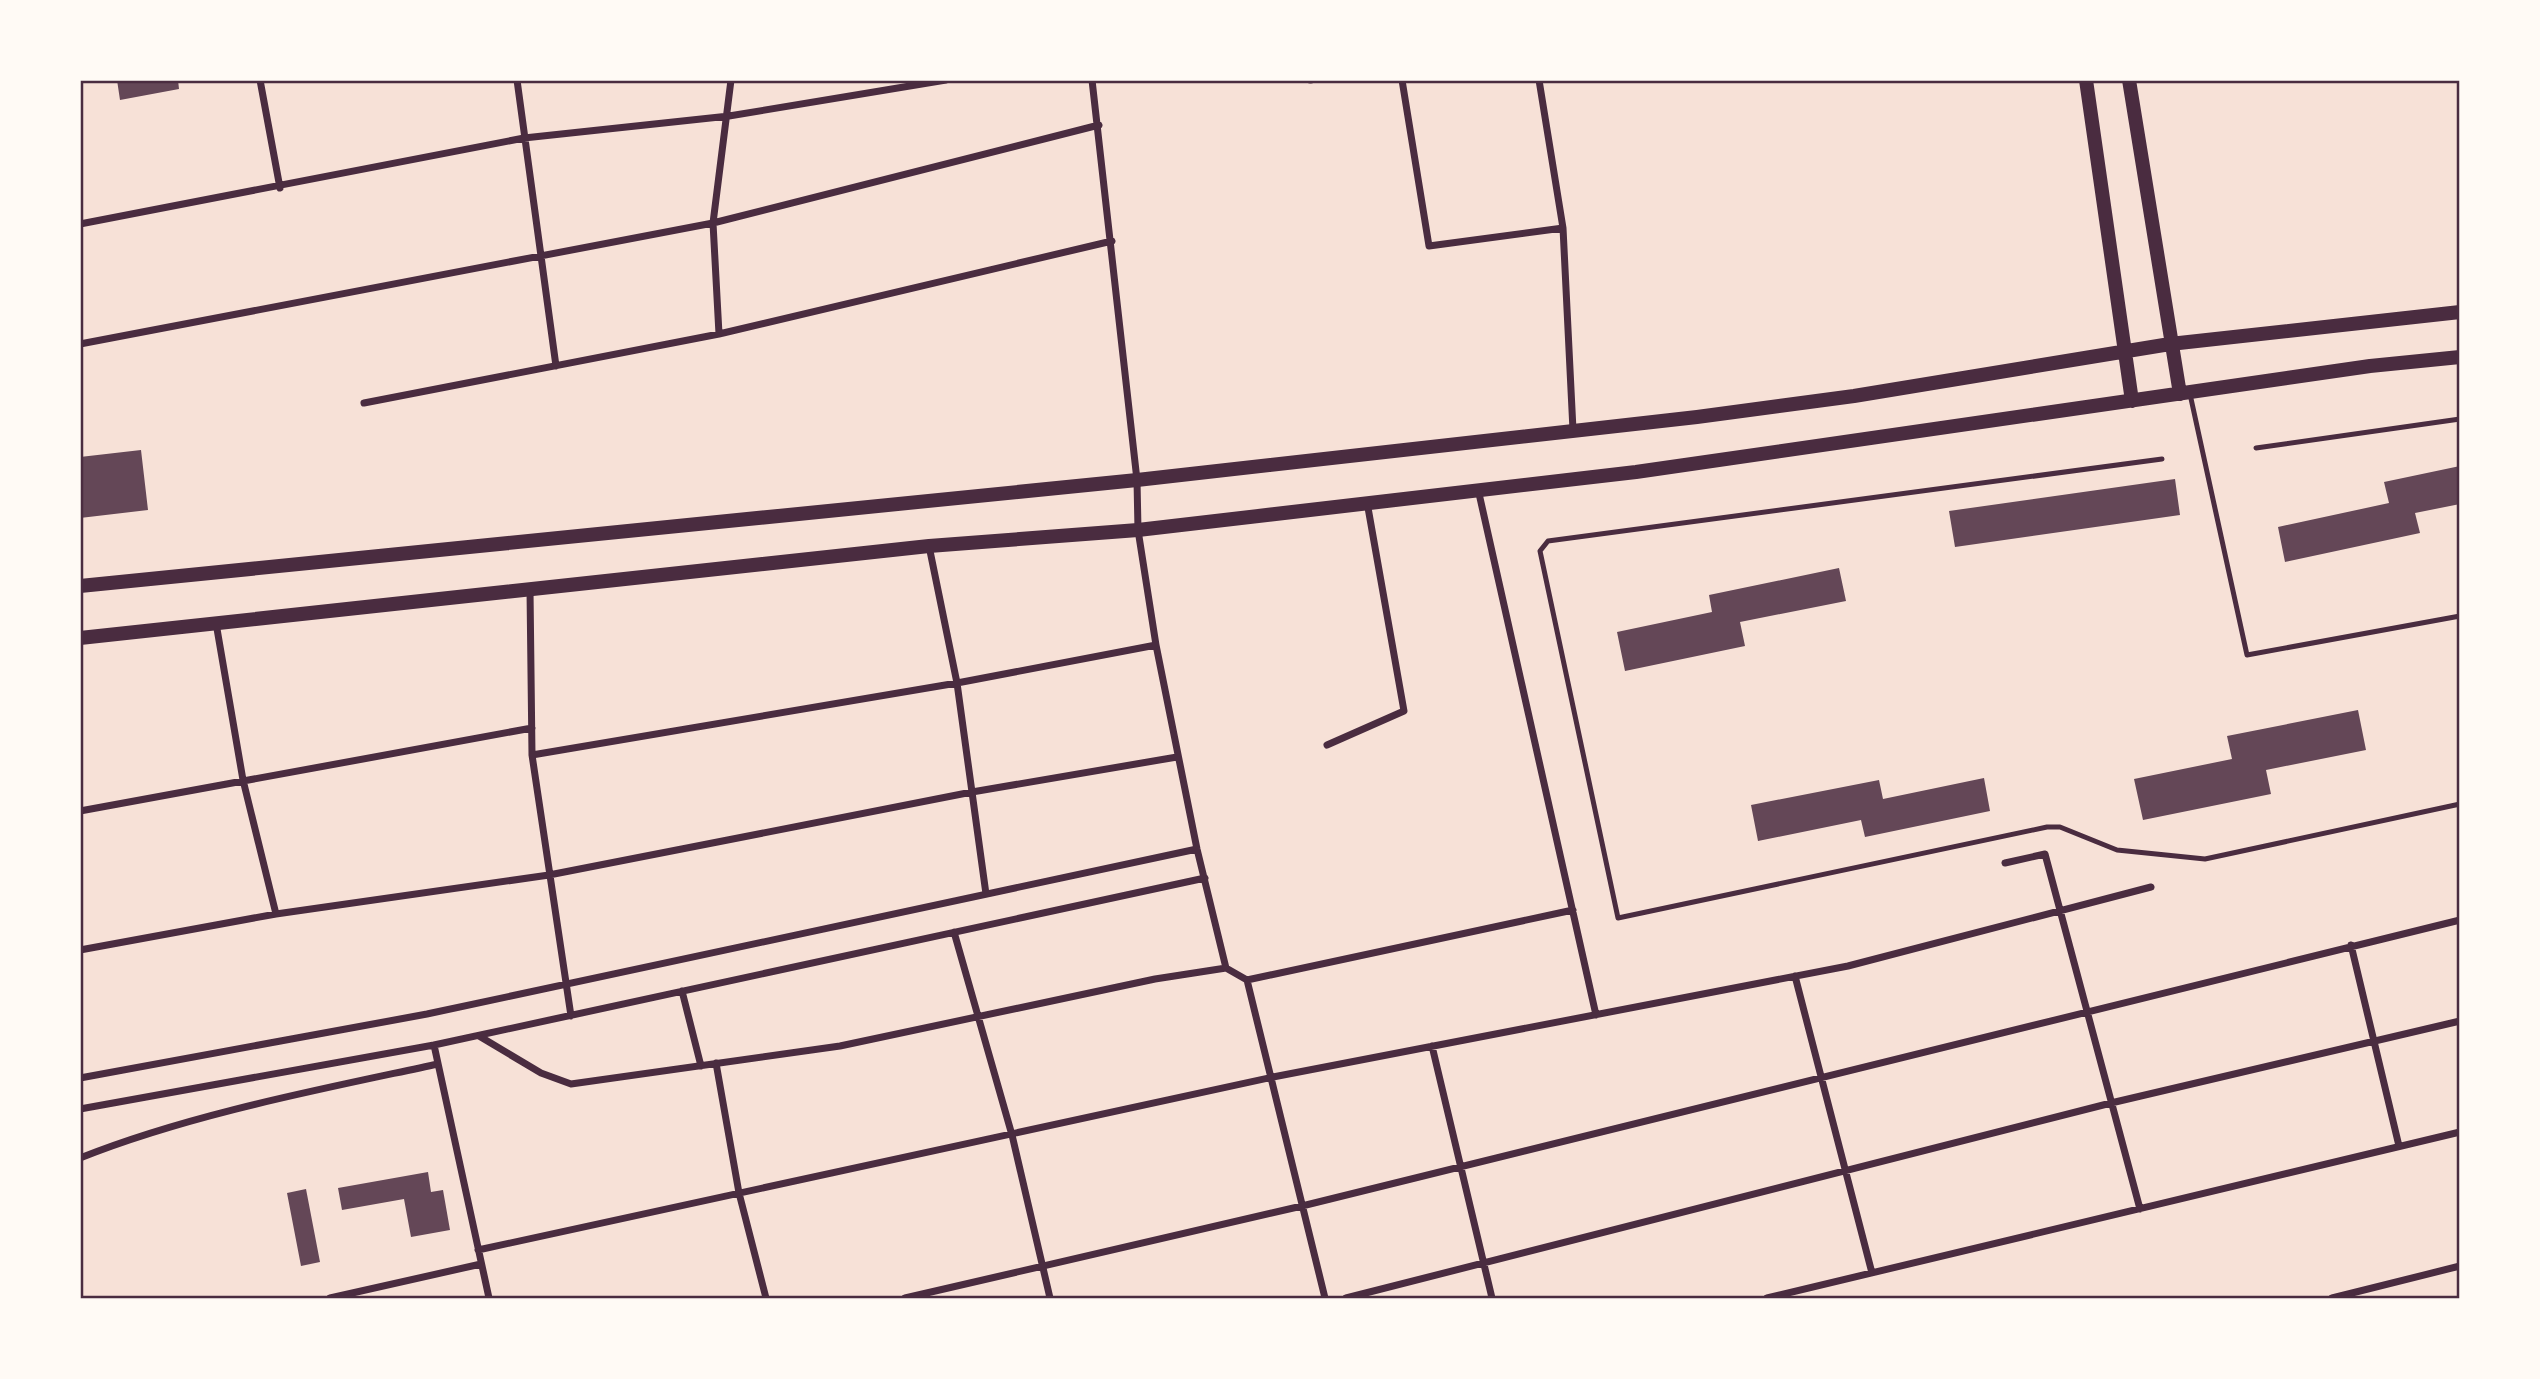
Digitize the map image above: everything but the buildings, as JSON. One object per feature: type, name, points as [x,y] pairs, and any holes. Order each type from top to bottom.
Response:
[{"type":"main road","points":[[2086,80],[2132,401]]},
{"type":"main road","points":[[2129,80],[2170,344],[2185,394]]},
{"type":"main road","points":[[80,586],[1137,480],[1573,431],[1854,396],[2170,344],[2459,312]]},
{"type":"main road","points":[[80,638],[216,621],[929,546],[1138,530],[1478,488],[1636,472],[2459,357]]},
{"type":"street","points":[[260,80],[280,188]]},
{"type":"street","points":[[517,80],[556,366]]},
{"type":"street","points":[[719,334],[713,223],[729,116],[731,80]]},
{"type":"street","points":[[80,224],[280,188],[524,138],[729,116],[946,80]]},
{"type":"street","points":[[1092,80],[1137,480],[1138,530],[1177,757],[1226,968]]},
{"type":"street","points":[[1402,80],[1429,246],[1563,228]]},
{"type":"street","points":[[1539,80],[1563,228],[1573,431]]},
{"type":"street","points":[[80,344],[713,223],[1099,125]]},
{"type":"street","points":[[364,402],[719,334],[1112,241]]},
{"type":"street","points":[[1478,488],[1596,1015]]},
{"type":"street","points":[[1327,745],[1404,711],[1367,502]]},
{"type":"street","points":[[929,546],[957,683],[986,894]]},
{"type":"street","points":[[530,588],[533,755],[571,1016]]},
{"type":"street","points":[[216,621],[243,780],[276,914]]},
{"type":"street","points":[[533,755],[957,683],[1156,645]]},
{"type":"street","points":[[80,811],[532,728]]},
{"type":"street","points":[[80,950],[276,914],[549,875],[972,792],[1177,757]]},
{"type":"street","points":[[80,1078],[427,1014],[1197,849]]},
{"type":"street","points":[[2005,863],[2045,854],[2140,1209]]},
{"type":"street","points":[[80,1109],[479,1036],[1205,878]]},
{"type":"street","points":[[478,1250],[1273,1077],[1849,965],[2151,887]]},
{"type":"street","points":[[479,1036],[541,1073],[571,1084],[840,1046],[1155,979],[1226,968],[1247,980],[1573,910]]},
{"type":"street","points":[[905,1298],[1302,1206],[2459,920]]},
{"type":"street","points":[[954,932],[1012,1135],[1050,1298]]},
{"type":"street","points":[[2351,945],[2399,1146]]},
{"type":"street","points":[[1795,976],[1872,1273]]},
{"type":"street","points":[[1247,980],[1273,1077],[1325,1298]]},
{"type":"street","points":[[682,991],[701,1066]]},
{"type":"street","points":[[1346,1298],[2111,1103],[2374,1044],[2459,1021]]},
{"type":"street","points":[[434,1045],[489,1298]]},
{"type":"street","points":[[1432,1046],[1492,1298]]},
{"type":"street","points":[[716,1063],[739,1193],[766,1298]]},
{"type":"street","points":[[80,1158],[114,1144],[298,1094],[438,1064]]},
{"type":"street","points":[[1767,1298],[2459,1132]]},
{"type":"street","points":[[330,1298],[481,1264]]},
{"type":"street","points":[[2332,1298],[2459,1266]]},
{"type":"lane","points":[[2185,394],[2247,655],[2459,616]]},
{"type":"lane","points":[[2256,448],[2459,419]]},
{"type":"lane","points":[[2162,459],[1561,539],[1542,545],[1540,551],[1618,918],[2047,827],[2060,827],[2117,850],[2205,859],[2459,804]]}]
